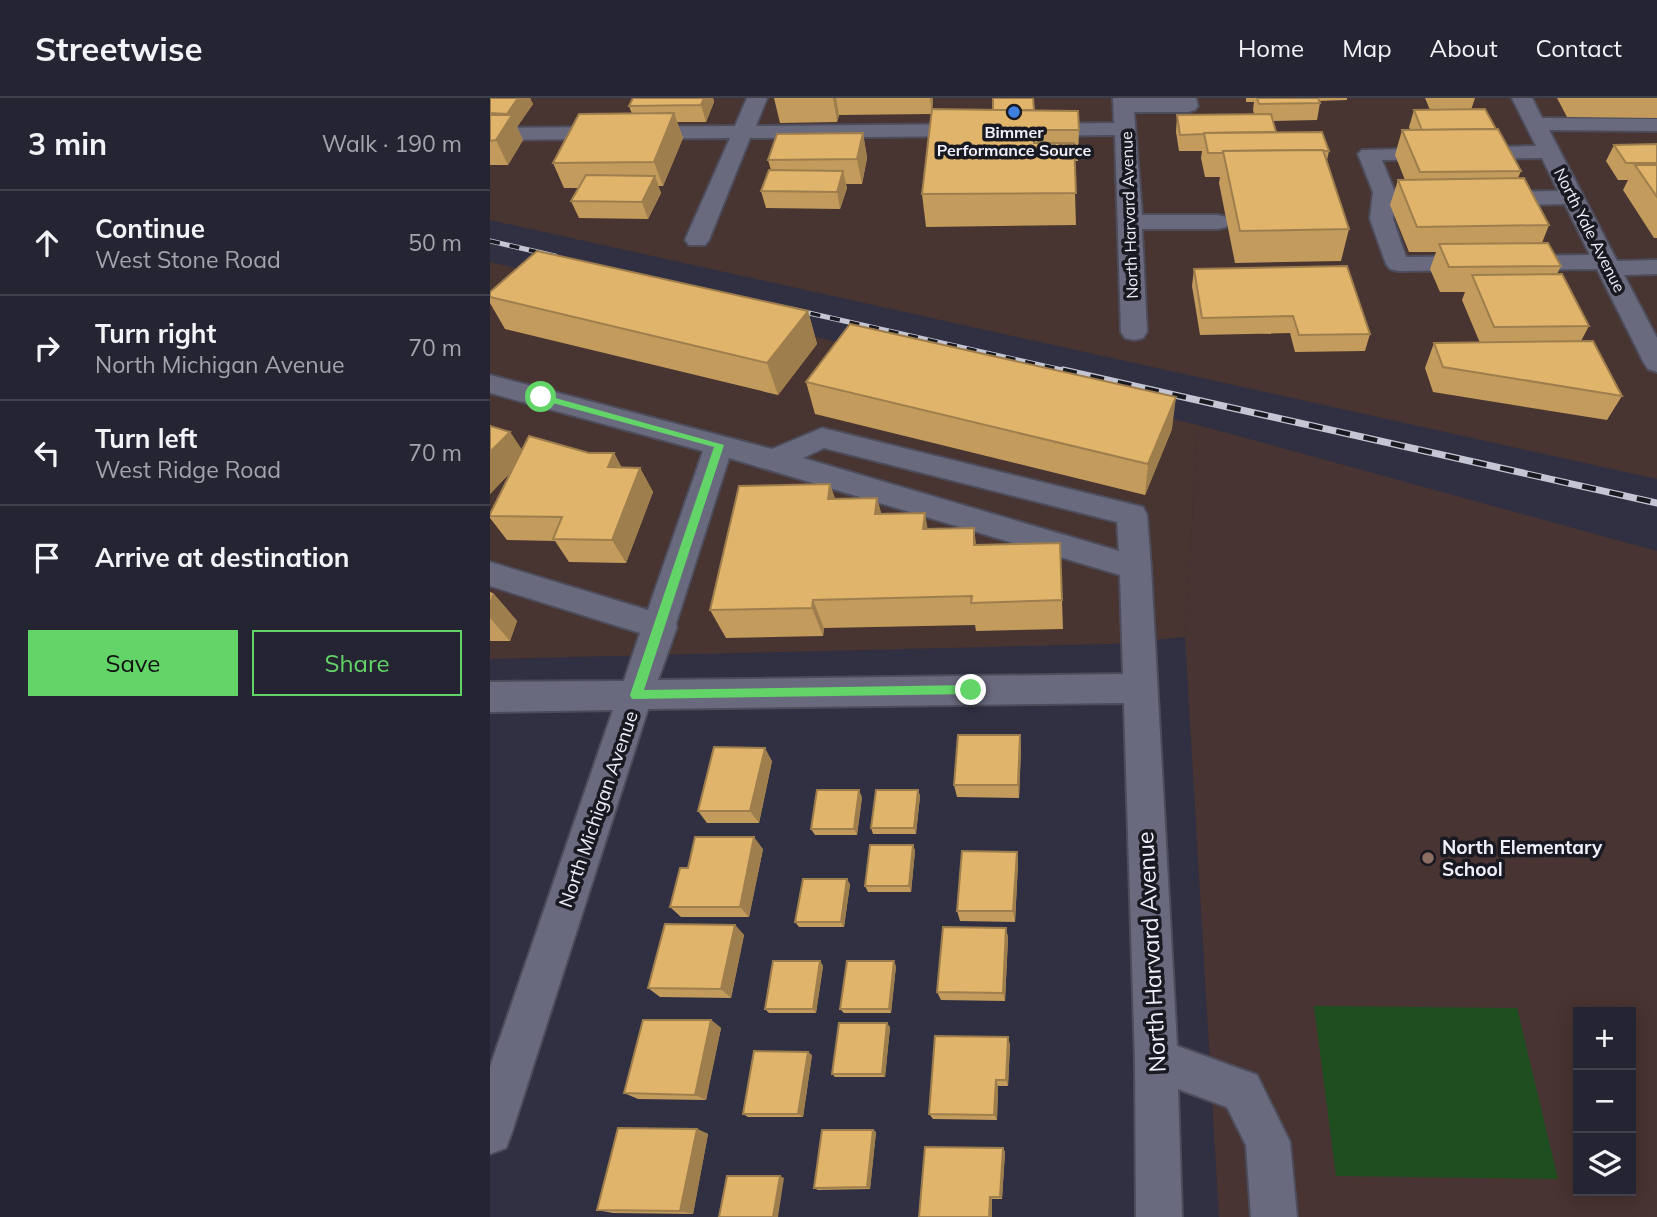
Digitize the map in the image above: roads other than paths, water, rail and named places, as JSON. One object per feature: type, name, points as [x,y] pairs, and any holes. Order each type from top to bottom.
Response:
[{"type":"street","points":[[697,240],[757,98]]},
{"type":"street","points":[[1123,102],[1188,106],[1186,98]]},
{"type":"street","name":"North Yale Avenue","points":[[1522,98],[1657,363]]},
{"type":"street","name":"North Harvard Avenue","points":[[1123,102],[1134,332]]},
{"type":"street","points":[[1535,124],[1657,125]]},
{"type":"street","points":[[1017,130],[1126,129]]},
{"type":"street","points":[[490,134],[989,130]]},
{"type":"street","points":[[1550,152],[1369,154],[1384,192],[1380,201],[1389,243],[1398,264],[1657,267]]},
{"type":"street","points":[[1462,199],[1573,197]]},
{"type":"street","points":[[1380,201],[1407,200]]},
{"type":"street","points":[[1130,222],[1218,222]]},
{"type":"street","points":[[490,384],[774,460],[1135,568]]},
{"type":"street","name":"North Harvard Avenue","points":[[774,460],[822,438],[1132,515],[1156,1060],[1159,1217]]},
{"type":"street","name":"North Michigan Avenue","points":[[490,1132],[661,627],[719,445]]},
{"type":"street","points":[[490,574],[661,627]]},
{"type":"street","points":[[490,698],[1138,688]]},
{"type":"street","points":[[1156,1060],[1242,1090],[1268,1142],[1275,1217]]},
{"type":"railway","points":[[490,241],[555,256]]},
{"type":"railway","points":[[791,309],[1071,372]]},
{"type":"railway","points":[[1063,370],[1657,503]]},
{"type":"place","name":"Bimmer Performance Source","points":[[1014,112]]},
{"type":"place","name":"North Elementary School","points":[[1428,858]]}]
